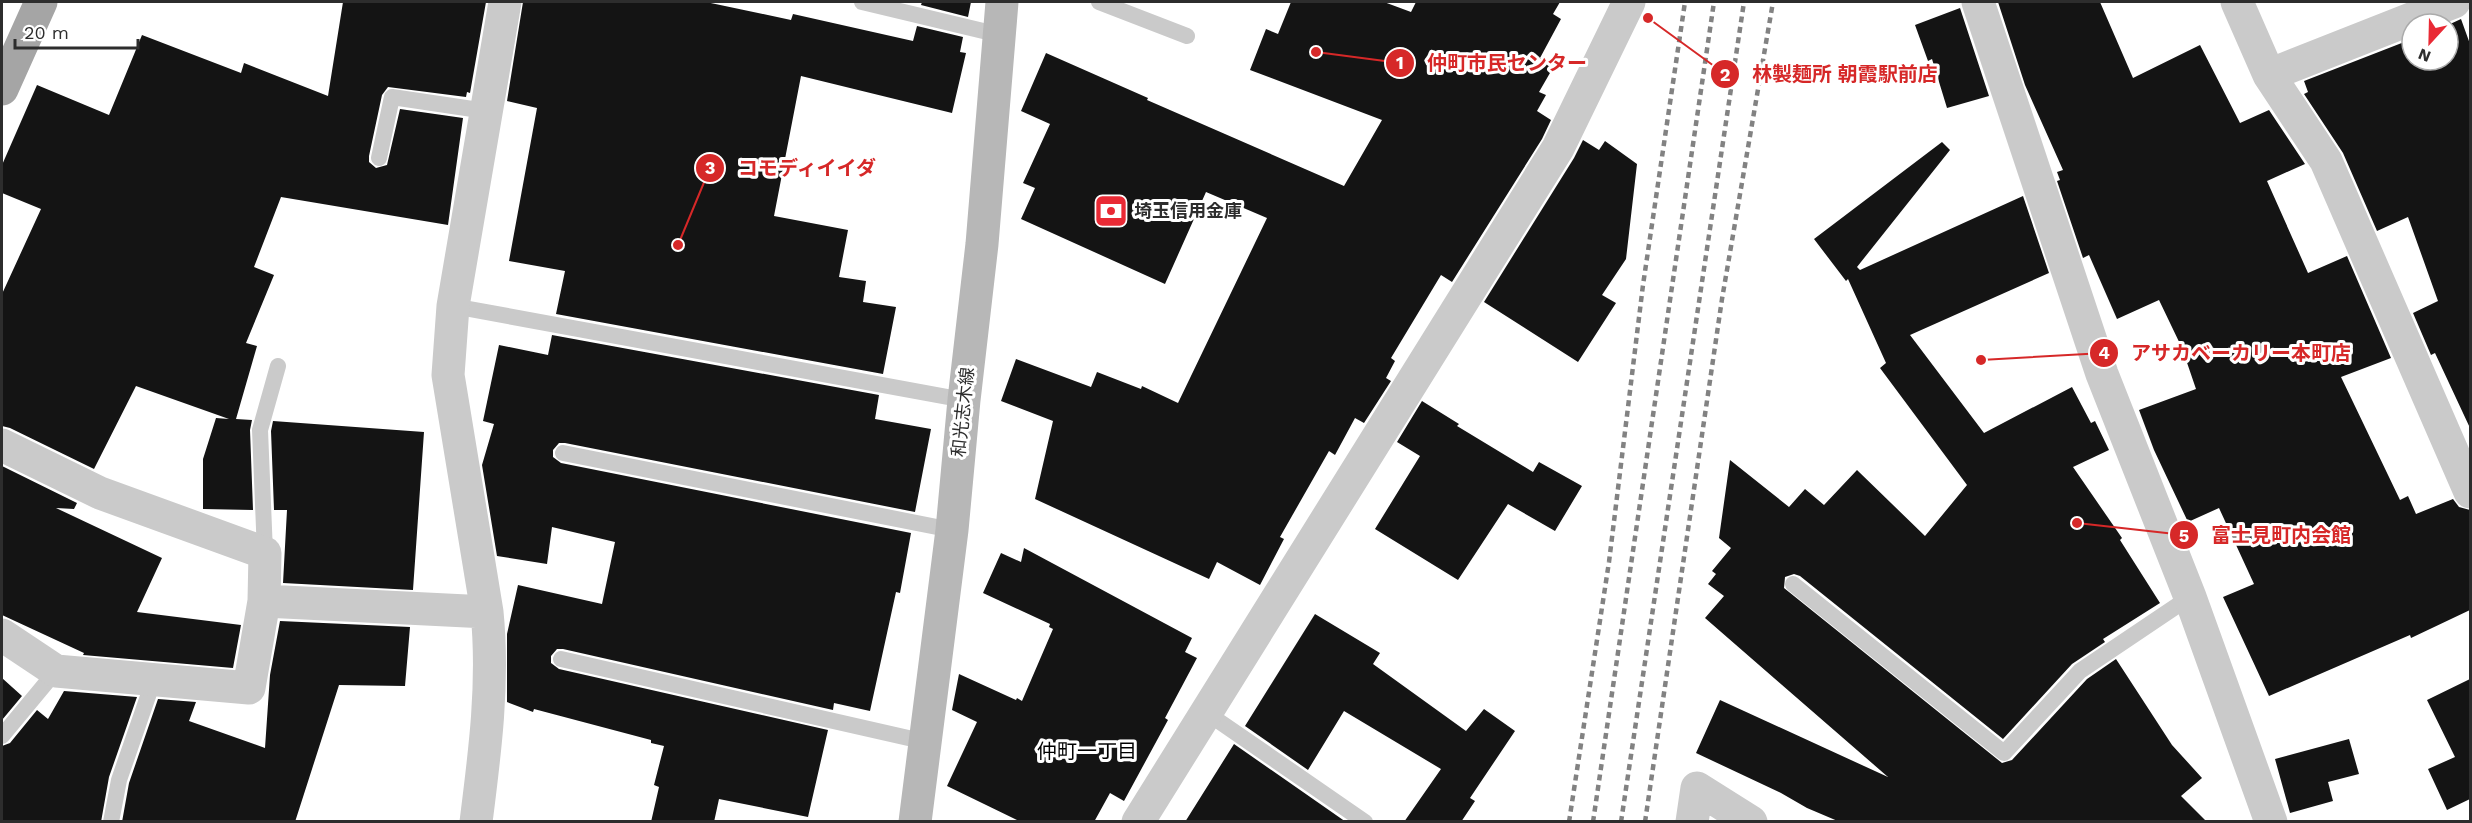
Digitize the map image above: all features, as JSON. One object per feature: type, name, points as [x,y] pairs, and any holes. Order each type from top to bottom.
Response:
[{"type":"main road","points":[[2,89],[41,2]]},
{"type":"main road","name":"和光志木線","points":[[915,822],[952,530],[982,244],[1002,2]]},
{"type":"street","points":[[476,822],[486,744],[490,642],[448,375],[453,306],[505,2]]},
{"type":"street","points":[[1138,822],[1558,148],[1629,2]]},
{"type":"street","points":[[1978,2],[2102,374],[2190,597],[2271,822]]},
{"type":"street","points":[[2237,2],[2269,75],[2326,161],[2470,492]]},
{"type":"street","points":[[2269,75],[2454,2]]},
{"type":"street","points":[[2,445],[100,493],[265,554],[264,601],[249,688],[56,671],[2,635]]},
{"type":"street","points":[[264,601],[487,612]]},
{"type":"street","points":[[1692,822],[1697,788],[1751,822]]},
{"type":"lane","points":[[862,2],[1000,35]]},
{"type":"lane","points":[[1099,2],[1187,36]]},
{"type":"lane","points":[[379,158],[392,97],[486,111]]},
{"type":"lane","points":[[453,306],[964,400]]},
{"type":"lane","points":[[265,554],[260,430],[278,366]]},
{"type":"lane","points":[[562,453],[952,530]]},
{"type":"lane","points":[[1793,584],[2004,753],[2080,671],[2190,597]]},
{"type":"lane","points":[[561,658],[926,742]]},
{"type":"lane","points":[[2,736],[56,671]]},
{"type":"lane","points":[[111,822],[119,780],[154,679]]},
{"type":"lane","points":[[1207,713],[1365,822]]},
{"type":"building","points":[[343,2],[486,2],[470,93],[467,92],[466,97],[388,87],[382,95],[369,156],[369,162],[376,168],[387,165],[400,109],[463,118],[448,225],[281,197],[254,267],[274,275],[246,343],[257,346],[236,419],[252,420],[250,430],[253,510],[203,509],[203,459],[216,418],[229,419],[136,386],[94,469],[2,426],[2,294],[41,209],[2,193],[2,165],[37,85],[109,115],[142,35],[241,73],[244,63],[328,96]]},
{"type":"building","points":[[523,2],[706,2],[791,20],[793,14],[913,41],[917,26],[963,37],[960,52],[966,53],[952,113],[801,76],[774,216],[848,230],[839,277],[866,281],[863,302],[896,307],[883,374],[556,314],[565,271],[509,261],[537,108],[507,101]]},
{"type":"building","points":[[922,2],[971,2],[968,17],[921,5]]},
{"type":"building","points":[[1291,2],[1384,2],[1411,12],[1416,2],[1560,2],[1553,14],[1561,19],[1540,58],[1554,66],[1539,92],[1546,95],[1537,111],[1551,120],[1542,139],[1452,282],[1441,275],[1391,358],[1395,361],[1386,378],[1391,381],[1364,423],[1355,418],[1335,455],[1329,451],[1280,537],[1284,539],[1260,585],[1217,562],[1209,579],[1035,499],[1053,421],[1001,401],[1016,359],[1091,387],[1097,372],[1141,389],[1142,386],[1178,403],[1267,218],[1206,192],[1165,284],[1021,219],[1035,188],[1023,183],[1050,124],[1021,111],[1046,53],[1344,186],[1382,120],[1250,70],[1266,29],[1278,34]]},
{"type":"building","points":[[1998,2],[2100,2],[2133,78],[2200,45],[2240,123],[2269,110],[2305,164],[2267,181],[2308,273],[2347,256],[2391,358],[2341,377],[2400,500],[2408,496],[2416,514],[2453,499],[2459,507],[2470,510],[2470,610],[2411,638],[2410,635],[2269,696],[2223,597],[2254,584],[2219,508],[2188,522],[2154,450],[2139,410],[2196,389],[2182,348],[2159,300],[2117,319],[2089,255],[2083,258],[2057,181],[2060,180],[2057,172],[2063,170],[2025,85]]},
{"type":"building","points":[[1960,8],[1989,96],[1947,108],[1932,59],[1928,61],[1915,25]]},
{"type":"building","points":[[2460,19],[2470,44],[2470,428],[2435,353],[2431,355],[2413,313],[2438,301],[2408,217],[2377,231],[2343,153],[2304,94],[2308,92],[2304,81],[2400,44],[2400,72],[2460,72]]},
{"type":"building","points":[[1583,140],[1599,150],[1605,141],[1637,164],[1626,259],[1602,295],[1616,303],[1578,362],[1484,302]]},
{"type":"building","points":[[1942,142],[1950,150],[1857,267],[1860,270],[2023,196],[2049,273],[1910,335],[1984,433],[2072,387],[2091,423],[2095,421],[2109,450],[2073,467],[2122,538],[2120,540],[2160,603],[2103,639],[2105,642],[2072,664],[2003,739],[1800,576],[1794,574],[1785,577],[1784,588],[2002,763],[2012,760],[2087,679],[2116,659],[2172,745],[2202,778],[2181,796],[2207,822],[1840,822],[1696,753],[1720,700],[1888,777],[1705,618],[1724,596],[1708,584],[1716,574],[1712,571],[1731,548],[1719,538],[1730,460],[1789,507],[1805,489],[1824,505],[1857,470],[1925,536],[1967,485],[1880,368],[1886,363],[1848,279],[1846,281],[1814,239]]},
{"type":"building","points":[[552,335],[879,395],[875,419],[931,429],[915,512],[565,443],[559,443],[553,450],[553,457],[561,463],[911,533],[900,593],[896,592],[870,711],[834,703],[833,710],[563,649],[557,649],[551,656],[551,663],[559,669],[828,730],[808,817],[719,799],[714,822],[651,822],[659,787],[654,785],[664,746],[651,743],[651,740],[534,709],[533,712],[507,702],[507,634],[518,585],[602,604],[615,542],[552,527],[547,564],[497,556],[482,465],[494,424],[483,421],[499,345],[548,355]]},
{"type":"building","points":[[1422,401],[1459,424],[1457,426],[1533,472],[1539,462],[1582,486],[1555,531],[1508,504],[1458,580],[1375,529],[1420,456],[1397,442]]},
{"type":"building","points":[[273,421],[424,432],[413,590],[283,583],[287,510],[274,510],[271,431]]},
{"type":"building","points":[[2,466],[77,503],[74,509],[56,508],[162,558],[137,612],[241,625],[233,668],[83,655],[84,653],[2,615]]},
{"type":"building","points":[[1024,548],[1192,638],[1185,652],[1197,658],[1165,718],[1168,720],[1124,801],[1110,793],[1094,822],[1021,822],[947,786],[977,722],[952,710],[959,674],[1022,701],[1053,629],[1049,627],[1050,624],[983,593],[1001,553],[1021,562]]},
{"type":"building","points":[[1315,614],[1380,653],[1373,664],[1466,731],[1484,709],[1515,731],[1470,798],[1475,801],[1461,822],[1404,822],[1441,769],[1344,711],[1308,770],[1245,726]]},
{"type":"building","points":[[280,621],[410,627],[405,686],[339,685],[295,822],[122,822],[129,783],[158,699],[196,702],[189,721],[265,748],[270,675]]},
{"type":"building","points":[[2,678],[22,696],[2,720]]},
{"type":"building","points":[[2470,679],[2470,799],[2447,810],[2428,769],[2455,757],[2427,700]]},
{"type":"building","points":[[64,691],[137,697],[109,777],[101,822],[2,822],[2,746],[10,743],[37,710],[48,719]]},
{"type":"building","points":[[2349,739],[2359,774],[2328,782],[2333,801],[2290,813],[2275,759]]},
{"type":"building","points":[[1234,744],[1346,822],[1185,822]]},
{"type":"railway","points":[[1569,822],[1609,562],[1643,285],[1685,2]]},
{"type":"railway","points":[[1593,822],[1714,2]]},
{"type":"railway","points":[[1621,822],[1744,2]]},
{"type":"railway","points":[[1645,822],[1722,299],[1773,2]]},
{"type":"place","name":"林製麺所 朝霞駅前店","points":[[1648,18]]},
{"type":"place","name":"仲町市民センター","points":[[1316,52]]},
{"type":"place","name":"埼玉信用金庫","points":[[1111,211]]},
{"type":"place","name":"コモディイイダ","points":[[678,245]]},
{"type":"place","name":"アサカベーカリー本町店","points":[[1981,360]]},
{"type":"place","name":"富士見町内会館","points":[[2077,523]]},
{"type":"district","name":"仲町一丁目","points":[[1087,751]]}]
